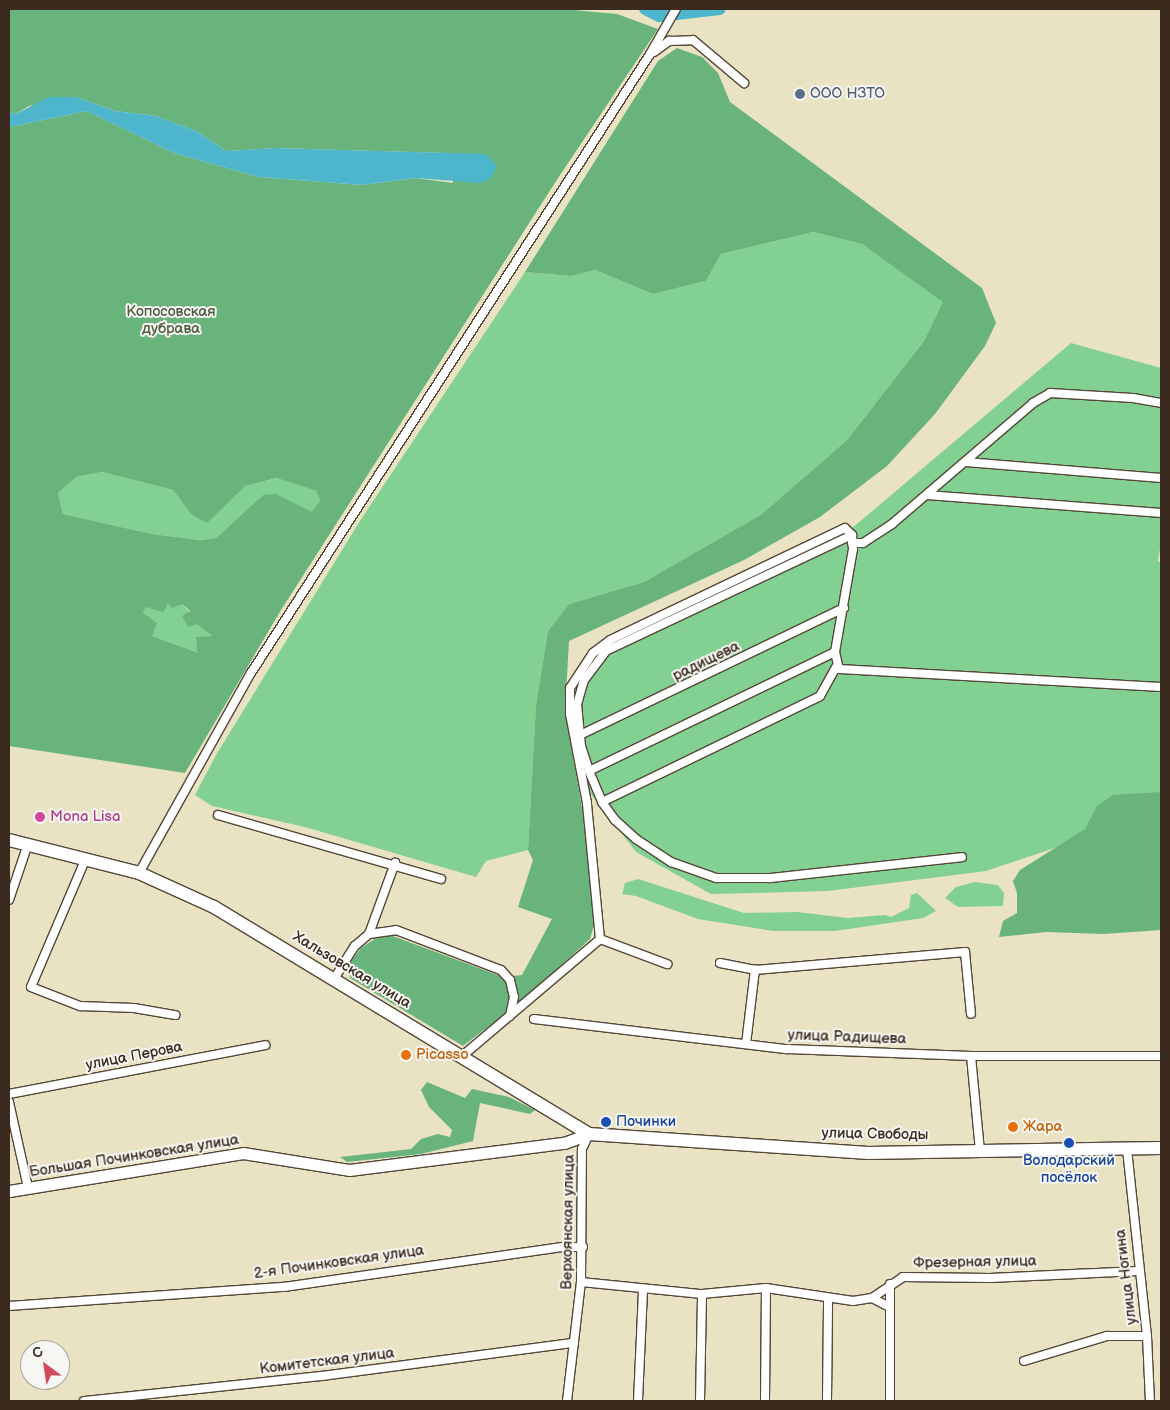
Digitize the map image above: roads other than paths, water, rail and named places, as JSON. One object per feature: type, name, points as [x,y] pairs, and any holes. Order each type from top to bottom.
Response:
[{"type":"main road","name":"Хальзовская улица","points":[[9,840],[86,858],[138,873],[214,907],[589,1134]]},
{"type":"main road","name":"улица Свободы","points":[[589,1134],[868,1152],[1161,1148]]},
{"type":"street","points":[[138,873],[251,673],[650,54],[676,9]]},
{"type":"street","points":[[650,54],[669,41],[693,40],[744,83]]},
{"type":"street","points":[[962,858],[770,878],[716,878],[671,862],[636,839],[615,820],[602,802],[589,770],[580,735],[577,704],[584,680],[606,651],[852,539],[864,543],[927,495],[1033,403],[1050,393],[1134,398],[1161,403]]},
{"type":"street","points":[[966,462],[1161,478]]},
{"type":"street","points":[[927,495],[1161,513]]},
{"type":"street","points":[[600,939],[587,803],[570,714],[570,688],[593,653],[610,640],[845,528],[852,539],[844,608],[835,652],[836,667],[820,696],[602,802]]},
{"type":"street","name":"радищева","points":[[580,735],[844,608]]},
{"type":"street","points":[[589,770],[835,652]]},
{"type":"street","points":[[836,667],[845,670],[1161,688]]},
{"type":"street","points":[[218,815],[395,863],[441,879]]},
{"type":"street","points":[[9,900],[28,844]]},
{"type":"street","points":[[86,858],[31,987],[80,1006],[134,1008],[175,1015]]},
{"type":"street","points":[[334,979],[355,946],[369,934],[395,863]]},
{"type":"street","points":[[369,934],[396,930],[501,970],[510,980],[512,989],[510,1016]]},
{"type":"street","points":[[600,939],[666,964]]},
{"type":"street","points":[[461,1057],[600,939]]},
{"type":"street","points":[[720,963],[755,970],[965,952],[971,1014]]},
{"type":"street","points":[[746,1044],[755,970]]},
{"type":"street","name":"улица Радищева","points":[[534,1019],[787,1049],[971,1056],[1161,1056]]},
{"type":"street","name":"улица Перова","points":[[9,1094],[265,1046]]},
{"type":"street","points":[[971,1056],[980,1151]]},
{"type":"street","points":[[9,1102],[28,1188]]},
{"type":"street","name":"Большая Починковская улица","points":[[9,1191],[243,1153],[349,1170],[564,1143],[589,1134]]},
{"type":"street","name":"Верхоянская улица","points":[[567,1401],[582,1282],[582,1149],[589,1134]]},
{"type":"street","name":"улица Ногина","points":[[1127,1149],[1138,1271],[1147,1336],[1150,1401]]},
{"type":"street","name":"2-я Починковская улица","points":[[9,1306],[284,1287],[562,1247],[583,1247]]},
{"type":"street","name":"Фрезерная улица","points":[[872,1298],[903,1277],[990,1278],[1138,1271]]},
{"type":"street","points":[[582,1282],[702,1294],[766,1288],[828,1299],[853,1301],[872,1298],[890,1306]]},
{"type":"street","points":[[890,1284],[890,1401]]},
{"type":"street","points":[[765,1401],[766,1288]]},
{"type":"street","points":[[638,1401],[643,1289]]},
{"type":"street","points":[[700,1401],[702,1294]]},
{"type":"street","points":[[827,1401],[828,1299]]},
{"type":"street","points":[[1024,1361],[1108,1336],[1147,1336]]},
{"type":"street","name":"Комитетская улица","points":[[84,1401],[342,1374],[574,1343]]},
{"type":"water","points":[[49,97],[76,97],[115,111],[156,116],[196,131],[226,151],[275,148],[486,154],[497,166],[491,178],[480,183],[416,178],[362,185],[259,177],[174,153],[87,111],[9,127],[9,112],[16,114]]},
{"type":"waterway","points":[[645,9],[659,16],[720,9]]},
{"type":"place","name":"ООО НЗТО","points":[[800,94]]},
{"type":"place","name":"Mona Lisa","points":[[40,817]]},
{"type":"place","name":"Picasso","points":[[406,1055]]},
{"type":"place","name":"Починки","points":[[606,1122]]},
{"type":"place","name":"Жара","points":[[1013,1127]]},
{"type":"place","name":"Володарский посёлок","points":[[1069,1143]]},
{"type":"park label","name":"Копосовская дубрава","points":[[171,320]]}]
